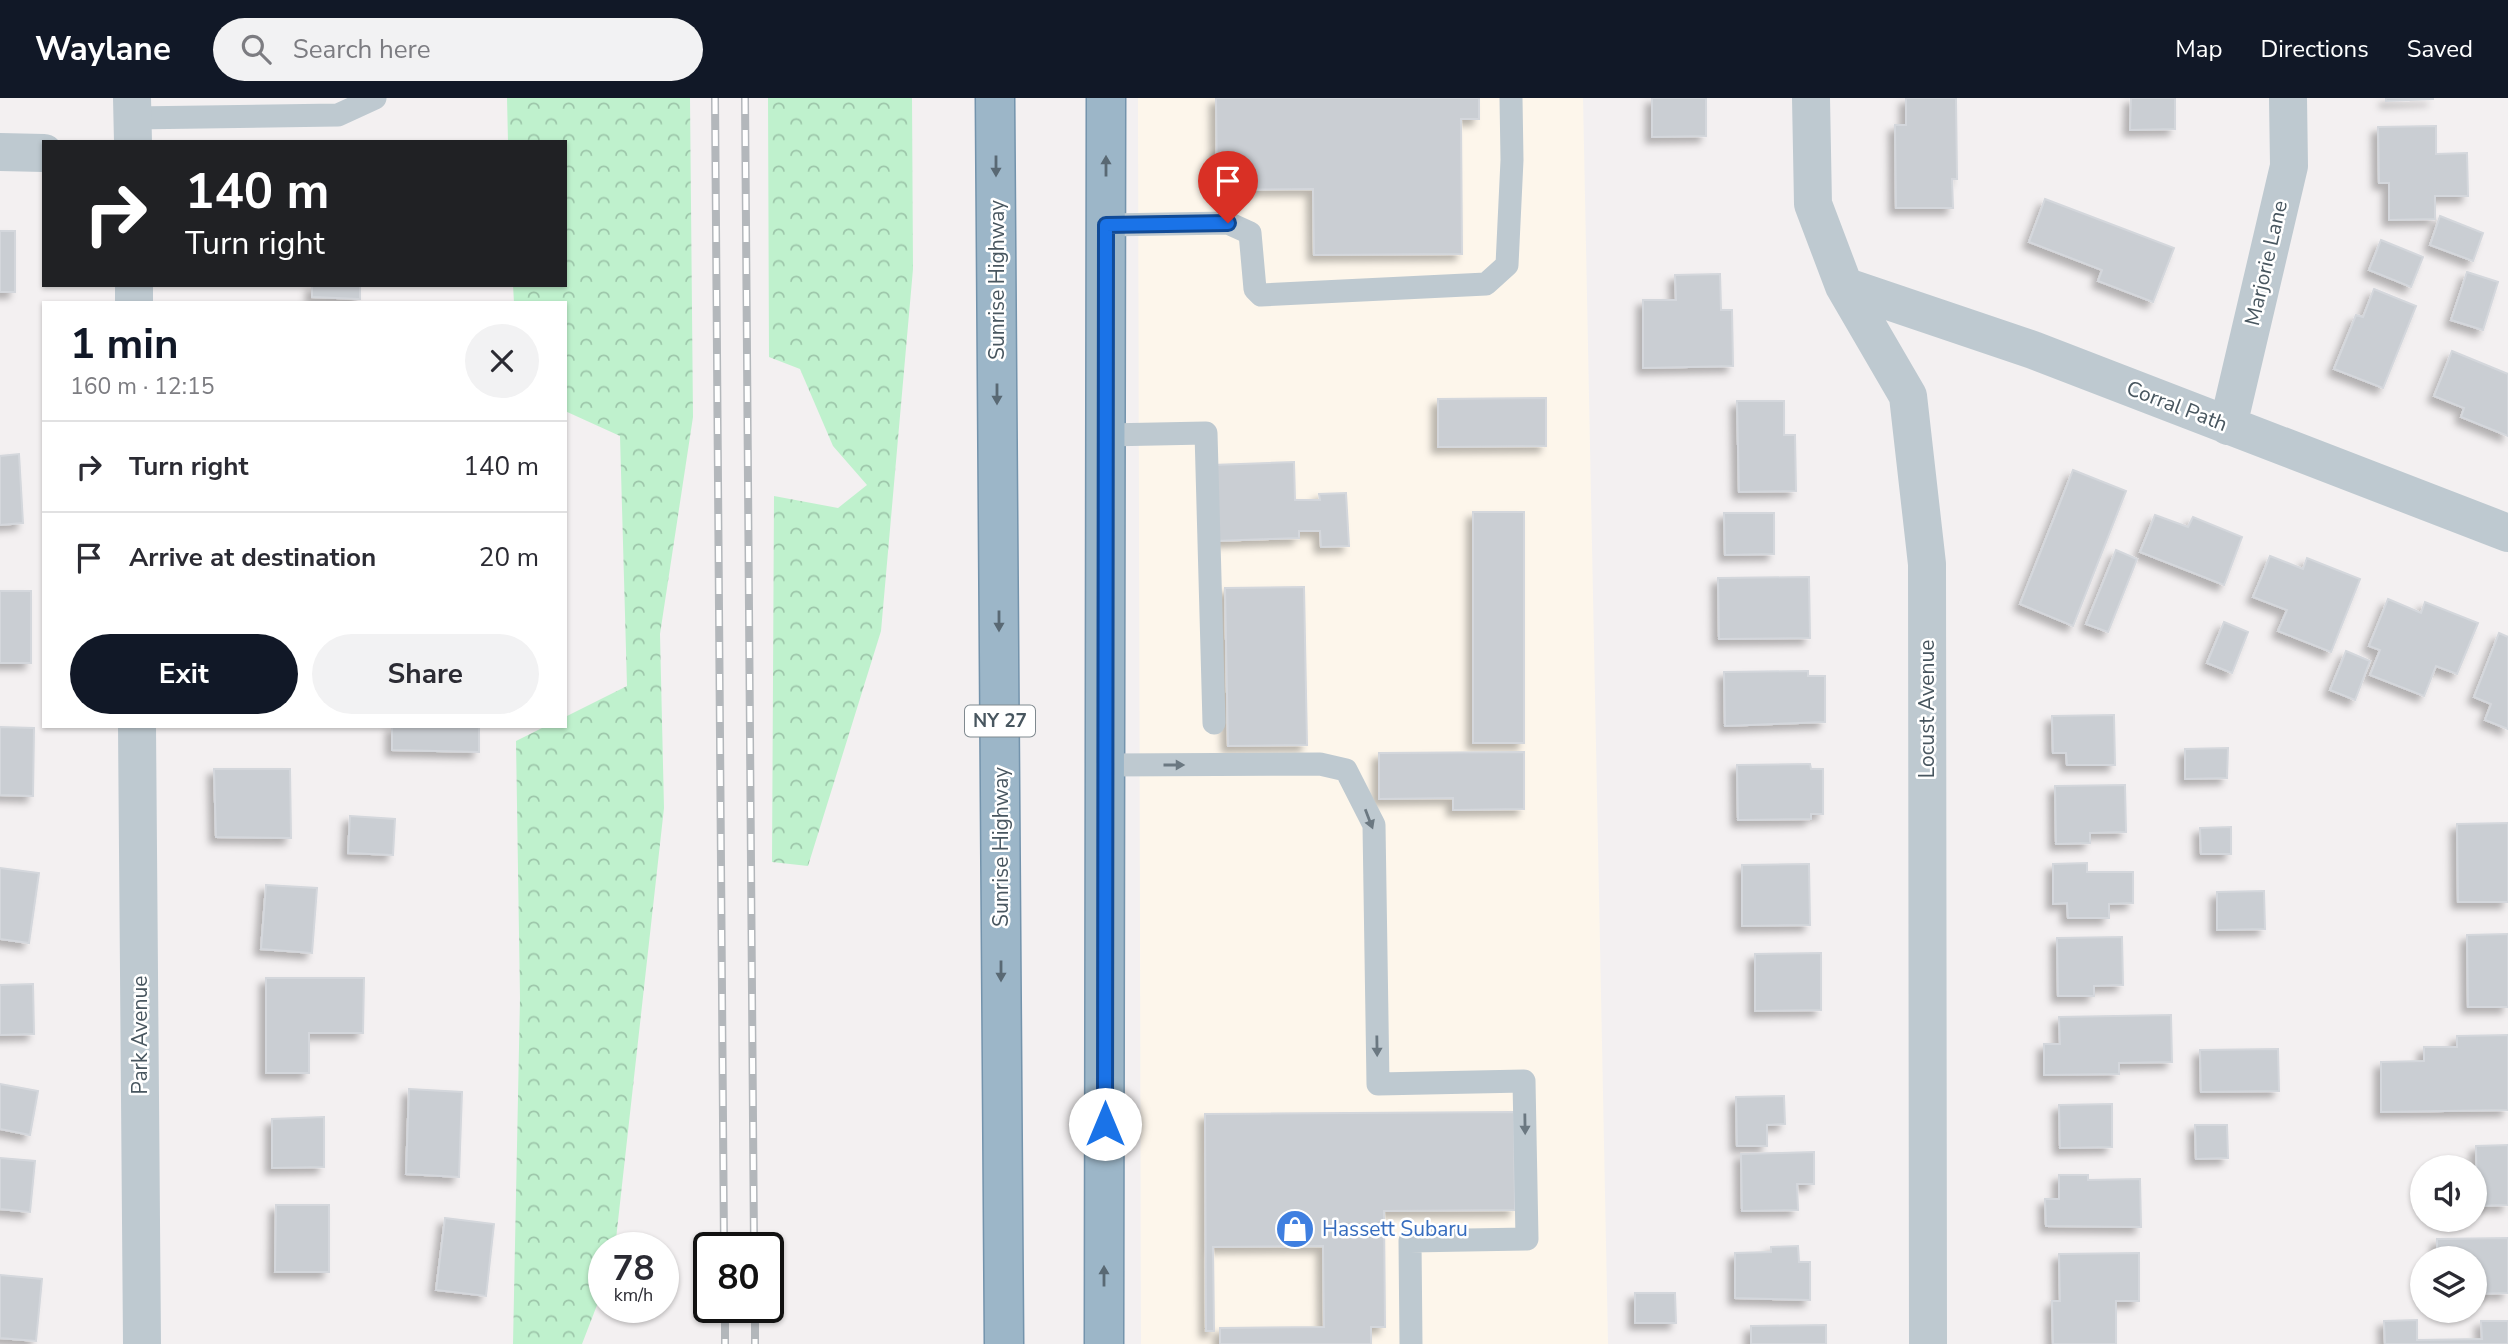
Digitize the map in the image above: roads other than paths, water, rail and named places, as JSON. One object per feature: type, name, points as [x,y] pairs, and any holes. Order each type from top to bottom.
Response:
[{"type":"highway","name":"Sunrise Highway","points":[[995,98],[1004,1344]]},
{"type":"highway","points":[[1104,1344],[1106,98]]},
{"type":"street","name":"Locust Avenue","points":[[1811,98],[1813,204],[1844,286],[1908,396],[1927,564],[1928,1344]]},
{"type":"street","name":"Marjorie Lane","points":[[2228,426],[2289,166],[2288,98]]},
{"type":"street","points":[[0,152],[42,152]]},
{"type":"street","name":"Corral Path","points":[[1844,286],[2033,350],[2508,533]]},
{"type":"street","name":"Park Avenue","points":[[137,728],[142,1344]]},
{"type":"lane","points":[[132,119],[208,107],[338,115],[375,98]]},
{"type":"lane","points":[[1106,225],[1228,223],[1250,233],[1255,289],[1261,295],[1486,284],[1507,265],[1512,160],[1511,98]]},
{"type":"lane","points":[[1106,435],[1206,433],[1214,723]]},
{"type":"lane","points":[[1105,765],[1320,764],[1346,770],[1374,825],[1378,1084],[1524,1081],[1527,1239],[1409,1241],[1411,1344]]},
{"type":"railway","points":[[715,98],[724,1232]]},
{"type":"railway","points":[[745,98],[754,1232]]},
{"type":"railway","points":[[725,1323],[725,1344]]},
{"type":"railway","points":[[755,1323],[755,1344]]},
{"type":"place","name":"Hassett Subaru","points":[[1295,1229]]}]
